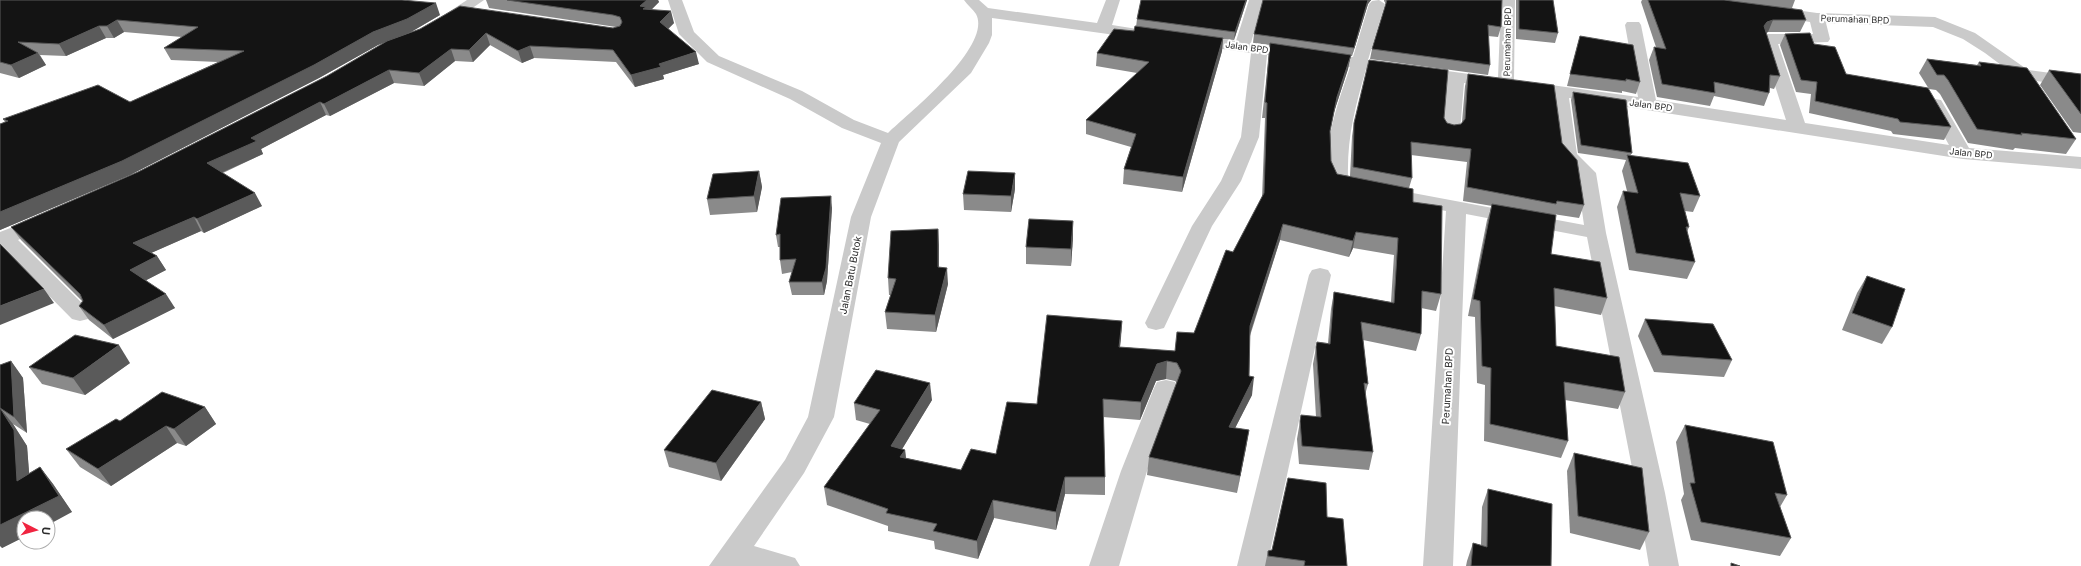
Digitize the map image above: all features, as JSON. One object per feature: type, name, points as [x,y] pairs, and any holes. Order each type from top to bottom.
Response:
[{"type":"street","points":[[675,0],[687,34],[713,59],[796,95],[848,124],[892,140]]},
{"type":"street","points":[[1103,28],[1113,0]]},
{"type":"street","points":[[1156,323],[1202,226],[1231,181],[1250,137],[1256,71],[1251,48],[1256,0]]},
{"type":"street","name":"Perumahan BPD","points":[[1506,85],[1506,25],[1508,0]]},
{"type":"street","points":[[1377,4],[1343,117],[1338,152],[1338,177],[1342,186],[1596,233]]},
{"type":"street","points":[[977,6],[1103,28],[1157,35]]},
{"type":"street","name":"Jalan Batu Butok","points":[[730,559],[795,466],[821,417],[861,217],[892,140],[965,69],[984,34],[985,26],[977,6]]},
{"type":"street","points":[[439,9],[462,11],[481,7]]},
{"type":"street","name":"Perumahan BPD","points":[[1756,10],[1817,18],[1935,22],[1968,36],[1991,50],[2023,74]]},
{"type":"street","points":[[430,29],[462,11]]},
{"type":"street","points":[[1797,126],[1768,38],[1820,40],[1822,38],[1817,18]]},
{"type":"street","points":[[1633,25],[1648,104]]},
{"type":"street","name":"Jalan BPD","points":[[1180,38],[1560,93],[1648,104],[1963,153],[2078,156]]},
{"type":"street","points":[[2023,74],[2081,82]]},
{"type":"street","points":[[2023,74],[2041,100]]},
{"type":"street","points":[[1451,131],[1456,78]]},
{"type":"street","points":[[1560,93],[1568,156],[1586,173],[1596,233],[1651,493],[1664,566]]},
{"type":"street","points":[[1930,95],[1963,153]]},
{"type":"street","name":"Perumahan BPD","points":[[1438,566],[1456,206]]},
{"type":"street","points":[[57,215],[2,239],[80,314]]},
{"type":"street","points":[[1252,566],[1320,275]]},
{"type":"street","points":[[1104,566],[1134,471],[1166,388]]},
{"type":"street","points":[[730,559],[785,566]]},
{"type":"building","points":[[0,0],[402,0],[436,3],[407,19],[373,32],[314,65],[122,161],[0,212],[0,124],[8,121],[3,119],[98,85],[130,102],[244,51],[164,48],[198,27],[117,20],[107,26],[99,26],[59,44],[18,42],[38,53],[11,65],[0,62]]},
{"type":"building","points":[[507,0],[647,0],[640,6],[646,7],[643,9],[671,11],[660,22],[696,52],[659,64],[661,67],[631,75],[613,50],[530,46],[518,51],[486,33],[469,50],[451,49],[419,73],[389,70],[324,104],[320,102],[251,138],[257,141],[207,163],[255,193],[197,219],[194,217],[133,243],[157,256],[130,270],[166,294],[104,325],[79,306],[83,301],[80,294],[11,227],[138,172],[327,76],[387,41],[420,29],[460,6],[613,28],[620,26],[622,22],[620,17],[613,15]]},
{"type":"building","points":[[1141,0],[1246,0],[1235,32],[1137,19]]},
{"type":"building","points":[[1263,0],[1368,0],[1354,48],[1254,34]]},
{"type":"building","points":[[1387,0],[1502,0],[1501,27],[1488,25],[1490,65],[1372,49]]},
{"type":"building","points":[[1519,0],[1553,0],[1558,33],[1519,29]]},
{"type":"building","points":[[1648,0],[1724,0],[1802,10],[1806,20],[1773,20],[1767,22],[1764,26],[1780,76],[1770,75],[1769,93],[1714,82],[1715,93],[1662,84],[1654,47],[1666,49]]},
{"type":"building","points":[[1135,26],[1223,38],[1183,177],[1124,169],[1136,134],[1086,120],[1149,62],[1097,53],[1114,29],[1134,31]]},
{"type":"building","points":[[1810,33],[1814,44],[1835,47],[1846,74],[1928,88],[1951,127],[1900,122],[1898,119],[1815,101],[1817,82],[1801,80],[1785,34]]},
{"type":"building","points":[[1580,36],[1633,45],[1640,82],[1626,79],[1626,81],[1570,74]]},
{"type":"building","points":[[1270,43],[1351,55],[1337,97],[1330,131],[1331,161],[1337,174],[1413,189],[1413,202],[1442,206],[1441,294],[1422,291],[1421,334],[1361,322],[1368,384],[1364,383],[1373,452],[1302,446],[1300,421],[1301,415],[1321,417],[1316,347],[1317,342],[1330,344],[1334,292],[1394,303],[1398,238],[1356,232],[1353,241],[1283,224],[1250,326],[1249,376],[1254,377],[1229,427],[1249,430],[1240,476],[1149,457],[1181,371],[1177,363],[1167,361],[1157,364],[1141,402],[1103,399],[1105,477],[1065,477],[1056,512],[993,500],[977,541],[933,531],[937,524],[886,513],[888,509],[824,487],[880,410],[854,403],[876,370],[930,383],[891,446],[905,450],[900,457],[961,470],[971,449],[996,454],[1007,402],[1037,404],[1047,315],[1122,321],[1119,347],[1175,351],[1177,332],[1194,333],[1226,250],[1233,252],[1264,193],[1267,103],[1265,102]]},
{"type":"building","points":[[1927,59],[1981,66],[1979,62],[2027,68],[2076,139],[2021,133],[2022,135],[1977,129],[1948,80],[1944,75],[1937,75]]},
{"type":"building","points":[[1369,60],[1448,70],[1444,118],[1447,123],[1454,125],[1461,124],[1465,119],[1468,74],[1554,85],[1562,143],[1577,160],[1584,205],[1557,201],[1556,204],[1467,187],[1471,149],[1411,142],[1412,178],[1353,167],[1354,123]]},
{"type":"building","points":[[2049,70],[2081,74],[2081,114]]},
{"type":"building","points":[[1573,92],[1626,100],[1632,153],[1581,145]]},
{"type":"building","points":[[1627,155],[1688,163],[1700,196],[1680,193],[1689,227],[1686,227],[1695,262],[1636,253],[1623,191],[1638,193]]},
{"type":"building","points":[[759,171],[754,196],[707,199],[713,174]]},
{"type":"building","points":[[968,171],[1015,173],[1011,196],[963,194]]},
{"type":"building","points":[[831,196],[826,268],[822,282],[789,282],[796,259],[780,260],[780,234],[776,235],[781,198]]},
{"type":"building","points":[[1492,204],[1556,215],[1551,254],[1600,262],[1607,298],[1554,288],[1556,346],[1619,357],[1625,392],[1564,382],[1568,441],[1490,424],[1491,368],[1482,366],[1480,301],[1473,299]]},
{"type":"building","points":[[1029,219],[1073,221],[1071,249],[1026,247]]},
{"type":"building","points":[[938,229],[938,267],[947,268],[935,315],[885,312],[896,279],[888,278],[891,231]]},
{"type":"building","points":[[0,244],[44,289],[0,306]]},
{"type":"building","points":[[1867,276],[1905,289],[1892,327],[1852,313]]},
{"type":"building","points":[[1645,319],[1713,324],[1732,360],[1662,355]]},
{"type":"building","points":[[75,335],[119,345],[73,378],[29,367]]},
{"type":"building","points":[[11,361],[14,417],[0,408],[0,365]]},
{"type":"building","points":[[712,390],[761,402],[716,463],[664,450]]},
{"type":"building","points":[[162,392],[205,407],[174,429],[166,426],[98,469],[66,449],[116,419],[120,421]]},
{"type":"building","points":[[0,408],[14,430],[17,481],[40,467],[59,496],[31,510],[16,510],[16,517],[0,525]]},
{"type":"building","points":[[1685,425],[1773,442],[1787,495],[1775,493],[1791,538],[1701,522],[1690,483],[1695,483]]},
{"type":"building","points":[[1574,453],[1642,468],[1649,532],[1578,516]]},
{"type":"building","points":[[1288,478],[1326,483],[1327,517],[1343,519],[1347,566],[1304,566],[1305,561],[1268,556],[1268,551],[1272,550]]},
{"type":"building","points":[[1488,489],[1552,504],[1551,566],[1471,566],[1473,543],[1487,547]]},
{"type":"building","points":[[1731,563],[1740,566],[1731,566]]}]
